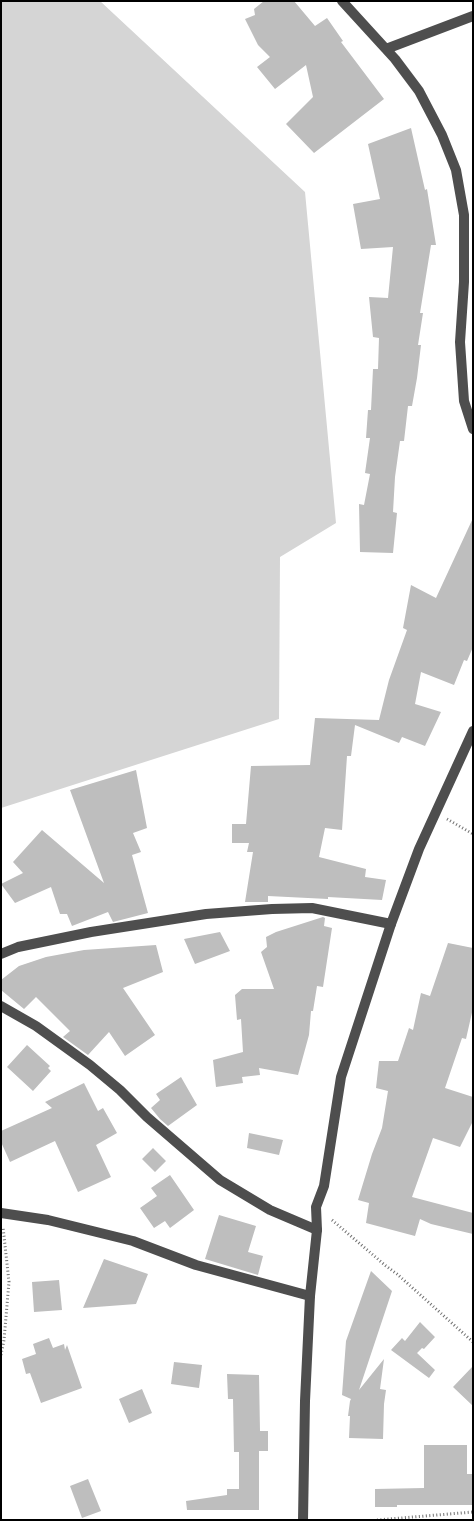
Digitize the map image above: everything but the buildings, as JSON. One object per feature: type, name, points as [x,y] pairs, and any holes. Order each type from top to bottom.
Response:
[{"type":"street","points":[[342,1],[395,59],[419,91],[442,135],[456,170],[464,215],[464,282],[460,342],[464,401],[473,429]]},
{"type":"street","points":[[386,49],[473,16]]},
{"type":"street","points":[[303,1520],[305,1401],[310,1296],[318,1230],[316,1207],[324,1186],[341,1077],[391,924],[419,849],[473,731]]},
{"type":"street","points":[[1,954],[18,947],[91,932],[206,914],[312,908],[391,924]]},
{"type":"street","points":[[1,1006],[36,1026],[90,1065],[220,1180],[270,1210],[318,1230]]},
{"type":"street","points":[[1,1213],[48,1220],[133,1241],[196,1265],[310,1296]]},
{"type":"path","points":[[436,812],[473,834]]},
{"type":"path","points":[[316,1207],[397,1274],[473,1342]]},
{"type":"path","points":[[1,1355],[9,1282],[2,1224]]},
{"type":"path","points":[[377,1520],[473,1512]]},
{"type":"shaded area","points":[[1,1],[100,1],[305,192],[336,523],[280,557],[279,719],[1,808]]}]
